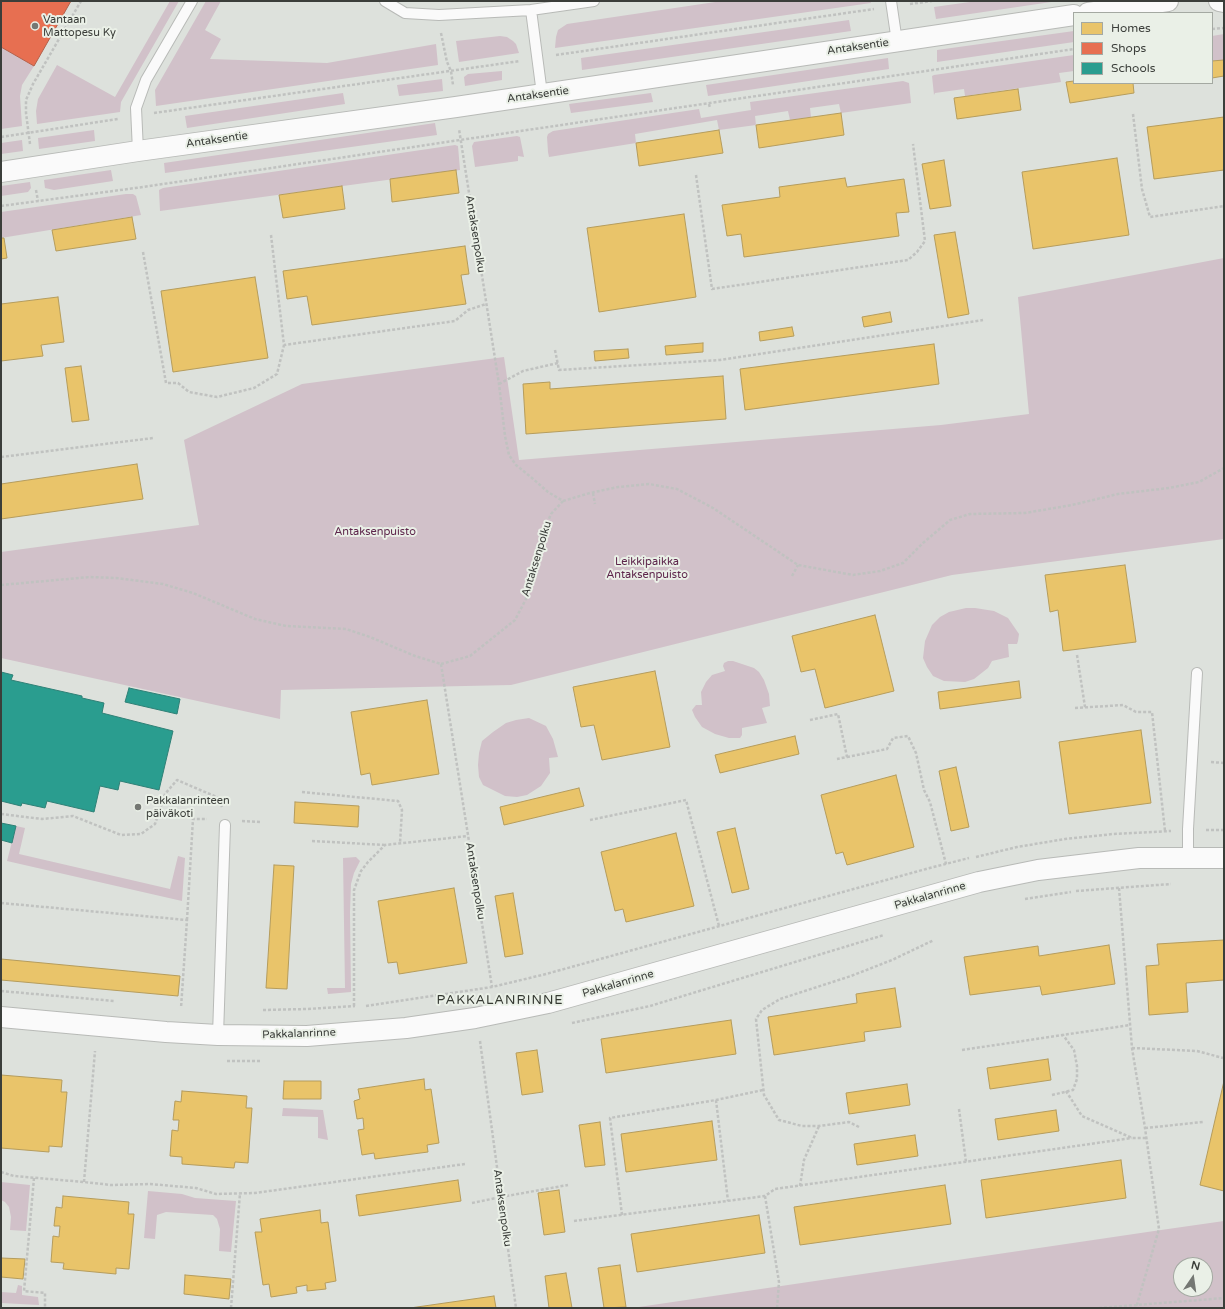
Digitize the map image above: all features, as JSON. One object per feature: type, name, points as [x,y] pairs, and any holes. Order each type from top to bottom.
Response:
[{"type":"street","points":[[1095,12],[1168,1]]},
{"type":"street","points":[[1219,1],[1224,2]]},
{"type":"street","name":"Antaksentie","points":[[1,172],[1073,15]]},
{"type":"street","name":"Pakkalanrinne","points":[[1,1017],[166,1032],[218,1035],[307,1036],[406,1028],[475,1018],[548,1003],[979,882],[1038,870],[1139,858],[1224,858]]},
{"type":"lane","points":[[138,151],[136,108],[146,80],[192,1]]},
{"type":"lane","points":[[386,1],[405,13],[439,15],[531,10],[594,1]]},
{"type":"lane","points":[[892,4],[897,42]]},
{"type":"lane","points":[[531,10],[542,94]]},
{"type":"lane","points":[[1188,857],[1188,829],[1197,673]]},
{"type":"lane","points":[[218,1035],[225,825]]},
{"type":"path","points":[[38,201],[28,133],[26,100],[82,1]]},
{"type":"path","points":[[1,137],[892,4],[932,1]]},
{"type":"path","points":[[1213,29],[1224,28]]},
{"type":"path","points":[[443,44],[447,62],[451,70]]},
{"type":"path","points":[[1,206],[709,104],[1073,49]]},
{"type":"path","points":[[709,104],[710,108]]},
{"type":"path","points":[[1133,114],[1142,189],[1150,217],[1224,206]]},
{"type":"path","name":"Antaksenpolku","points":[[461,140],[509,455],[516,465],[548,492],[563,502],[551,514],[542,536],[526,599],[515,620],[470,656],[441,664],[492,987]]},
{"type":"path","points":[[696,175],[712,289],[908,260],[917,252],[925,241],[913,144]]},
{"type":"path","points":[[143,252],[166,383],[178,383],[189,392],[217,397],[254,388],[277,374],[284,345],[271,235]]},
{"type":"path","points":[[284,345],[455,322],[468,310],[486,304]]},
{"type":"path","points":[[555,350],[559,370],[720,360],[983,320]]},
{"type":"path","points":[[498,384],[523,371],[558,363]]},
{"type":"path","points":[[1,457],[153,438]]},
{"type":"path","points":[[563,502],[618,487],[649,484],[677,489],[713,508],[798,565],[853,575],[880,571],[903,563],[923,543],[950,520],[970,514],[1025,513],[1118,494],[1169,488],[1199,482],[1224,468]]},
{"type":"path","points":[[593,493],[595,504]]},
{"type":"path","points":[[792,576],[798,565]]},
{"type":"path","points":[[1,585],[90,577],[116,578],[163,584],[193,592],[255,619],[286,626],[346,629],[370,637],[415,656],[441,664]]},
{"type":"path","points":[[1077,655],[1085,707]]},
{"type":"path","points":[[1075,708],[1123,705],[1136,712],[1152,712],[1166,831]]},
{"type":"path","points":[[810,720],[838,714],[847,757]]},
{"type":"path","points":[[837,759],[887,749],[893,738],[908,736],[916,753],[924,790],[930,802],[946,864]]},
{"type":"path","points":[[1,814],[42,819],[73,816],[120,835],[141,834],[155,824],[165,794],[176,780],[219,798],[225,825]]},
{"type":"path","points":[[302,792],[398,801],[402,810],[400,843]]},
{"type":"path","points":[[590,820],[686,800],[720,926]]},
{"type":"path","points":[[364,1006],[492,987],[554,972],[946,864],[1017,847],[1065,839],[1113,834],[1188,829],[1224,830]]},
{"type":"path","points":[[312,841],[385,845],[468,836]]},
{"type":"path","points":[[354,1006],[354,890],[361,871],[385,845]]},
{"type":"path","points":[[1119,888],[1132,1048],[1159,1228],[1136,1307]]},
{"type":"path","points":[[1,903],[187,920],[181,1008],[219,1010]]},
{"type":"path","points":[[858,1127],[849,1122],[819,1126],[802,1126],[779,1120],[764,1095],[756,1019],[762,1010],[780,999],[851,976],[892,960],[934,940]]},
{"type":"path","name":"Antaksenpolku","points":[[470,990],[480,1042],[516,1308]]},
{"type":"path","points":[[1,991],[118,1002]]},
{"type":"path","points":[[256,1010],[307,1010],[359,1006]]},
{"type":"path","points":[[962,1050],[1130,1025]]},
{"type":"path","points":[[1052,1095],[1073,1090],[1077,1079],[1077,1066],[1074,1050],[1063,1035]]},
{"type":"path","points":[[1132,1048],[1197,1051],[1223,1058]]},
{"type":"path","points":[[84,1182],[95,1051]]},
{"type":"path","points":[[622,1215],[610,1118],[716,1100],[763,1090]]},
{"type":"path","points":[[1066,1091],[1082,1116],[1132,1138]]},
{"type":"path","points":[[716,1100],[728,1201]]},
{"type":"path","points":[[959,1109],[966,1162]]},
{"type":"path","points":[[1145,1128],[1203,1122]]},
{"type":"path","points":[[800,1186],[804,1160],[819,1126]]},
{"type":"path","points":[[574,1221],[765,1196],[775,1189],[1132,1138],[1146,1138]]},
{"type":"path","points":[[1,1172],[14,1176],[111,1185],[150,1184],[196,1188],[216,1194],[255,1193],[465,1164]]},
{"type":"path","points":[[34,1178],[24,1291],[45,1294],[45,1308]]},
{"type":"path","points":[[472,1203],[501,1196],[568,1185]]},
{"type":"path","points":[[231,1308],[240,1193]]},
{"type":"path","points":[[765,1196],[779,1282],[777,1308]]},
{"type":"path","points":[[1099,1308],[1136,1307],[1224,1298]]},
{"type":"green space","points":[[170,1],[179,1],[121,102],[120,112],[37,124],[36,111],[38,99],[57,65],[115,97]]},
{"type":"green space","points":[[206,1],[221,1],[205,30],[221,39],[210,59],[327,63],[436,44],[438,65],[156,106],[155,90]]},
{"type":"green space","points":[[722,1],[870,1],[871,3],[555,48],[558,30],[567,24]]},
{"type":"green space","points":[[977,1],[1058,1],[936,19],[934,7]]},
{"type":"green space","points":[[849,20],[851,31],[582,70],[581,58]]},
{"type":"green space","points":[[1073,31],[1073,42],[937,62],[937,50]]},
{"type":"green space","points":[[1224,34],[1224,60],[1213,61],[1213,36]]},
{"type":"green space","points":[[500,36],[507,37],[513,41],[516,44],[519,53],[459,62],[456,41]]},
{"type":"green space","points":[[1,47],[34,66],[22,85],[20,96],[22,126],[1,129]]},
{"type":"green space","points":[[1073,55],[1073,71],[1059,73],[1061,82],[965,96],[964,89],[935,93],[934,95],[932,76]]},
{"type":"green space","points":[[888,58],[889,69],[708,96],[706,85]]},
{"type":"green space","points":[[502,71],[502,80],[465,86],[464,77],[468,74]]},
{"type":"green space","points":[[442,79],[443,91],[399,96],[397,85]]},
{"type":"green space","points":[[903,81],[909,83],[911,103],[841,113],[839,104],[810,108],[811,117],[790,120],[788,111],[755,116],[756,125],[719,130],[717,120],[635,134],[636,143],[549,157],[547,137],[548,134],[553,131],[699,109],[701,118],[751,110],[750,102]]},
{"type":"green space","points":[[343,93],[345,104],[187,128],[185,116]]},
{"type":"green space","points":[[651,93],[653,102],[571,113],[569,104]]},
{"type":"green space","points":[[435,123],[437,135],[165,173],[164,163]]},
{"type":"green space","points":[[94,130],[95,141],[39,149],[38,138]]},
{"type":"green space","points":[[517,136],[520,137],[524,157],[518,156],[518,161],[475,167],[472,146],[474,142]]},
{"type":"green space","points":[[22,140],[23,151],[1,154],[1,143]]},
{"type":"green space","points":[[455,145],[458,146],[460,170],[160,211],[159,190],[163,188]]},
{"type":"green space","points":[[111,170],[113,181],[54,190],[45,188],[44,180]]},
{"type":"green space","points":[[30,182],[31,188],[28,192],[1,196],[1,186]]},
{"type":"green space","points":[[133,194],[136,196],[141,215],[1,238],[1,212]]},
{"type":"green space","name":"Antaksenpuisto","points":[[1224,258],[1224,539],[952,575],[511,685],[281,690],[280,719],[1,658],[1,552],[199,525],[184,440],[302,384],[504,357],[519,460],[941,425],[1029,414],[1018,297]]},
{"type":"green space","points":[[966,608],[994,611],[1008,618],[1019,634],[1018,641],[1017,644],[1008,644],[1009,657],[992,661],[988,668],[974,679],[965,682],[944,681],[933,676],[927,667],[923,658],[925,641],[932,625],[940,617],[949,612]]},
{"type":"green space","points":[[733,661],[754,668],[759,672],[764,680],[769,694],[770,706],[762,708],[767,723],[742,728],[742,735],[740,738],[729,738],[715,734],[702,727],[692,710],[696,705],[702,705],[701,692],[706,682],[712,675],[725,671],[723,666],[724,663]]},
{"type":"green space","points":[[529,718],[546,726],[553,739],[558,757],[549,758],[550,773],[541,786],[527,795],[517,797],[505,796],[483,785],[479,777],[479,753],[482,741],[506,723]]},
{"type":"green space","points":[[16,826],[25,828],[19,854],[170,889],[178,856],[185,858],[182,901],[7,861]]},
{"type":"green space","points":[[356,857],[360,861],[354,873],[351,884],[351,992],[328,994],[327,988],[345,988],[343,858]]},
{"type":"green space","points":[[283,1108],[323,1110],[328,1140],[318,1138],[318,1117],[282,1116]]},
{"type":"green space","points":[[1,1182],[30,1185],[26,1231],[10,1230],[11,1217],[9,1207],[1,1200]]},
{"type":"green space","points":[[148,1191],[182,1194],[195,1198],[236,1201],[231,1252],[219,1251],[220,1229],[217,1219],[213,1215],[166,1212],[157,1215],[155,1239],[144,1238]]},
{"type":"green space","points":[[1224,1221],[1224,1308],[632,1308]]},
{"type":"green space","points":[[18,1285],[22,1286],[22,1295],[38,1297],[39,1305],[1,1303],[1,1292],[16,1293]]},
{"type":"building: Homes","points":[[1224,60],[1224,76],[1213,78],[1213,61]]},
{"type":"building: Homes","points":[[1073,81],[1073,84],[1133,84],[1134,93],[1070,103],[1066,82]]},
{"type":"building: Homes","points":[[1018,89],[1021,110],[957,119],[954,98]]},
{"type":"building: Homes","points":[[841,113],[844,135],[759,148],[756,125]]},
{"type":"building: Homes","points":[[1224,117],[1224,170],[1154,179],[1147,127]]},
{"type":"building: Homes","points":[[719,130],[723,153],[639,166],[636,143]]},
{"type":"building: Homes","points":[[1117,158],[1129,235],[1033,249],[1022,172]]},
{"type":"building: Homes","points":[[944,160],[951,206],[930,209],[922,164]]},
{"type":"building: Homes","points":[[456,170],[459,193],[392,202],[390,179]]},
{"type":"building: Homes","points":[[845,178],[847,187],[904,179],[909,212],[896,213],[899,236],[744,257],[741,234],[727,236],[722,205],[780,197],[779,187]]},
{"type":"building: Homes","points":[[342,186],[345,209],[283,218],[279,195]]},
{"type":"building: Homes","points":[[684,214],[696,297],[599,312],[587,228]]},
{"type":"building: Homes","points":[[132,217],[136,239],[56,251],[52,230]]},
{"type":"building: Homes","points":[[955,232],[969,314],[948,318],[934,235]]},
{"type":"building: Homes","points":[[1,238],[4,238],[7,258],[1,259]]},
{"type":"building: Homes","points":[[465,246],[469,274],[461,275],[466,304],[312,325],[307,296],[287,299],[283,271]]},
{"type":"building: Homes","points":[[255,277],[268,358],[173,372],[161,291]]},
{"type":"building: Homes","points":[[58,297],[64,342],[41,345],[43,356],[1,361],[1,304]]},
{"type":"building: Homes","points":[[890,312],[892,322],[864,327],[862,317]]},
{"type":"building: Homes","points":[[792,327],[794,336],[760,341],[759,332]]},
{"type":"building: Homes","points":[[703,343],[703,352],[666,355],[665,346]]},
{"type":"building: Homes","points":[[934,344],[939,384],[745,410],[740,369]]},
{"type":"building: Homes","points":[[628,349],[629,358],[595,361],[594,351]]},
{"type":"building: Homes","points":[[81,366],[89,420],[72,422],[65,368]]},
{"type":"building: Homes","points":[[723,376],[726,419],[526,434],[523,384],[550,382],[550,389]]},
{"type":"building: Homes","points":[[137,464],[143,499],[1,519],[1,484]]},
{"type":"building: Homes","points":[[1125,565],[1136,642],[1063,651],[1058,610],[1050,612],[1045,575]]},
{"type":"building: Homes","points":[[875,615],[894,691],[825,708],[815,669],[801,672],[792,636]]},
{"type":"building: Homes","points":[[655,671],[670,747],[602,760],[594,725],[581,727],[573,687]]},
{"type":"building: Homes","points":[[1019,681],[1021,698],[940,709],[938,692]]},
{"type":"building: Homes","points":[[427,700],[439,774],[372,785],[370,773],[361,775],[351,712]]},
{"type":"building: Homes","points":[[1141,730],[1151,803],[1069,814],[1059,742]]},
{"type":"building: Homes","points":[[795,736],[799,754],[720,773],[715,755]]},
{"type":"building: Homes","points":[[956,767],[969,827],[951,831],[939,771]]},
{"type":"building: Homes","points":[[896,775],[914,847],[847,865],[843,852],[836,854],[821,795]]},
{"type":"building: Homes","points":[[579,788],[584,806],[504,825],[500,807]]},
{"type":"building: Homes","points":[[295,802],[359,806],[358,827],[294,823]]},
{"type":"building: Homes","points":[[735,828],[749,889],[732,893],[717,832]]},
{"type":"building: Homes","points":[[676,833],[694,906],[626,922],[623,909],[615,911],[601,852]]},
{"type":"building: Homes","points":[[274,865],[294,866],[287,989],[266,988]]},
{"type":"building: Homes","points":[[454,888],[467,963],[399,974],[397,962],[388,963],[378,901]]},
{"type":"building: Homes","points":[[513,893],[523,954],[505,957],[495,896]]},
{"type":"building: Homes","points":[[1224,940],[1224,980],[1186,983],[1188,1012],[1149,1015],[1146,966],[1159,965],[1157,944]]},
{"type":"building: Homes","points":[[1109,945],[1115,984],[1042,995],[1040,986],[970,995],[964,957],[1038,946],[1039,956]]},
{"type":"building: Homes","points":[[1,959],[180,976],[178,996],[1,980]]},
{"type":"building: Homes","points":[[895,988],[901,1027],[864,1032],[865,1041],[774,1055],[768,1017],[857,1003],[856,994]]},
{"type":"building: Homes","points":[[731,1020],[736,1054],[606,1073],[601,1039]]},
{"type":"building: Homes","points":[[537,1050],[543,1092],[522,1095],[516,1053]]},
{"type":"building: Homes","points":[[1048,1059],[1051,1080],[990,1089],[987,1068]]},
{"type":"building: Homes","points":[[1,1075],[62,1080],[61,1092],[67,1092],[62,1147],[49,1146],[49,1152],[1,1148]]},
{"type":"building: Homes","points":[[424,1079],[425,1090],[431,1089],[439,1143],[427,1145],[428,1152],[375,1159],[374,1153],[362,1155],[358,1130],[364,1129],[363,1118],[357,1119],[354,1101],[360,1099],[358,1089]]},
{"type":"building: Homes","points":[[284,1081],[321,1081],[321,1099],[283,1099]]},
{"type":"building: Homes","points":[[1224,1081],[1224,1191],[1200,1185]]},
{"type":"building: Homes","points":[[907,1084],[910,1105],[849,1114],[846,1093]]},
{"type":"building: Homes","points":[[182,1091],[247,1096],[246,1108],[252,1108],[248,1163],[235,1162],[234,1168],[182,1164],[182,1157],[170,1156],[172,1130],[178,1131],[179,1120],[173,1120],[175,1101],[181,1102]]},
{"type":"building: Homes","points":[[1056,1110],[1059,1131],[998,1140],[995,1119]]},
{"type":"building: Homes","points":[[712,1121],[717,1160],[626,1172],[621,1134]]},
{"type":"building: Homes","points":[[600,1122],[605,1165],[585,1167],[579,1125]]},
{"type":"building: Homes","points":[[915,1135],[918,1156],[857,1165],[854,1144]]},
{"type":"building: Homes","points":[[1121,1160],[1126,1198],[986,1218],[981,1180]]},
{"type":"building: Homes","points":[[458,1180],[461,1201],[359,1216],[356,1195]]},
{"type":"building: Homes","points":[[945,1185],[951,1224],[800,1245],[794,1207]]},
{"type":"building: Homes","points":[[559,1190],[565,1232],[544,1235],[538,1193]]},
{"type":"building: Homes","points":[[63,1196],[129,1202],[128,1214],[134,1214],[129,1269],[116,1268],[116,1274],[63,1269],[64,1263],[51,1262],[53,1236],[59,1237],[60,1226],[54,1226],[56,1207],[62,1208]]},
{"type":"building: Homes","points":[[320,1210],[321,1223],[328,1222],[336,1281],[325,1283],[326,1289],[307,1291],[307,1285],[296,1287],[297,1293],[271,1297],[269,1284],[263,1285],[255,1232],[262,1232],[260,1219]]},
{"type":"building: Homes","points":[[759,1215],[765,1253],[637,1272],[631,1234]]},
{"type":"building: Homes","points":[[1,1258],[25,1259],[23,1279],[1,1277]]},
{"type":"building: Homes","points":[[620,1265],[626,1307],[604,1308],[598,1268]]},
{"type":"building: Homes","points":[[566,1273],[572,1308],[549,1308],[545,1276]]},
{"type":"building: Homes","points":[[185,1275],[231,1279],[229,1299],[184,1294]]},
{"type":"building: Homes","points":[[494,1296],[496,1308],[410,1308]]},
{"type":"building: Shops","points":[[1,1],[71,1],[34,66],[1,47]]},
{"type":"building: Schools","points":[[1,672],[13,675],[11,680],[82,696],[82,698],[104,703],[102,713],[173,731],[159,790],[120,781],[118,790],[100,786],[94,812],[47,801],[45,808],[22,803],[21,806],[1,801]]},
{"type":"building: Schools","points":[[129,688],[180,699],[177,714],[125,702]]},
{"type":"building: Schools","points":[[1,823],[16,826],[12,843],[1,840]]},
{"type":"place","name":"Vantaan Mattopesu Ky","points":[[35,26]]},
{"type":"place","name":"Pakkalanrinteen päiväkoti","points":[[138,807]]},
{"type":"district","name":"PAKKALANRINNE","points":[[500,1001]]},
{"type":"park label","name":"Leikkipaikka Antaksenpuisto","points":[[647,568]]}]
